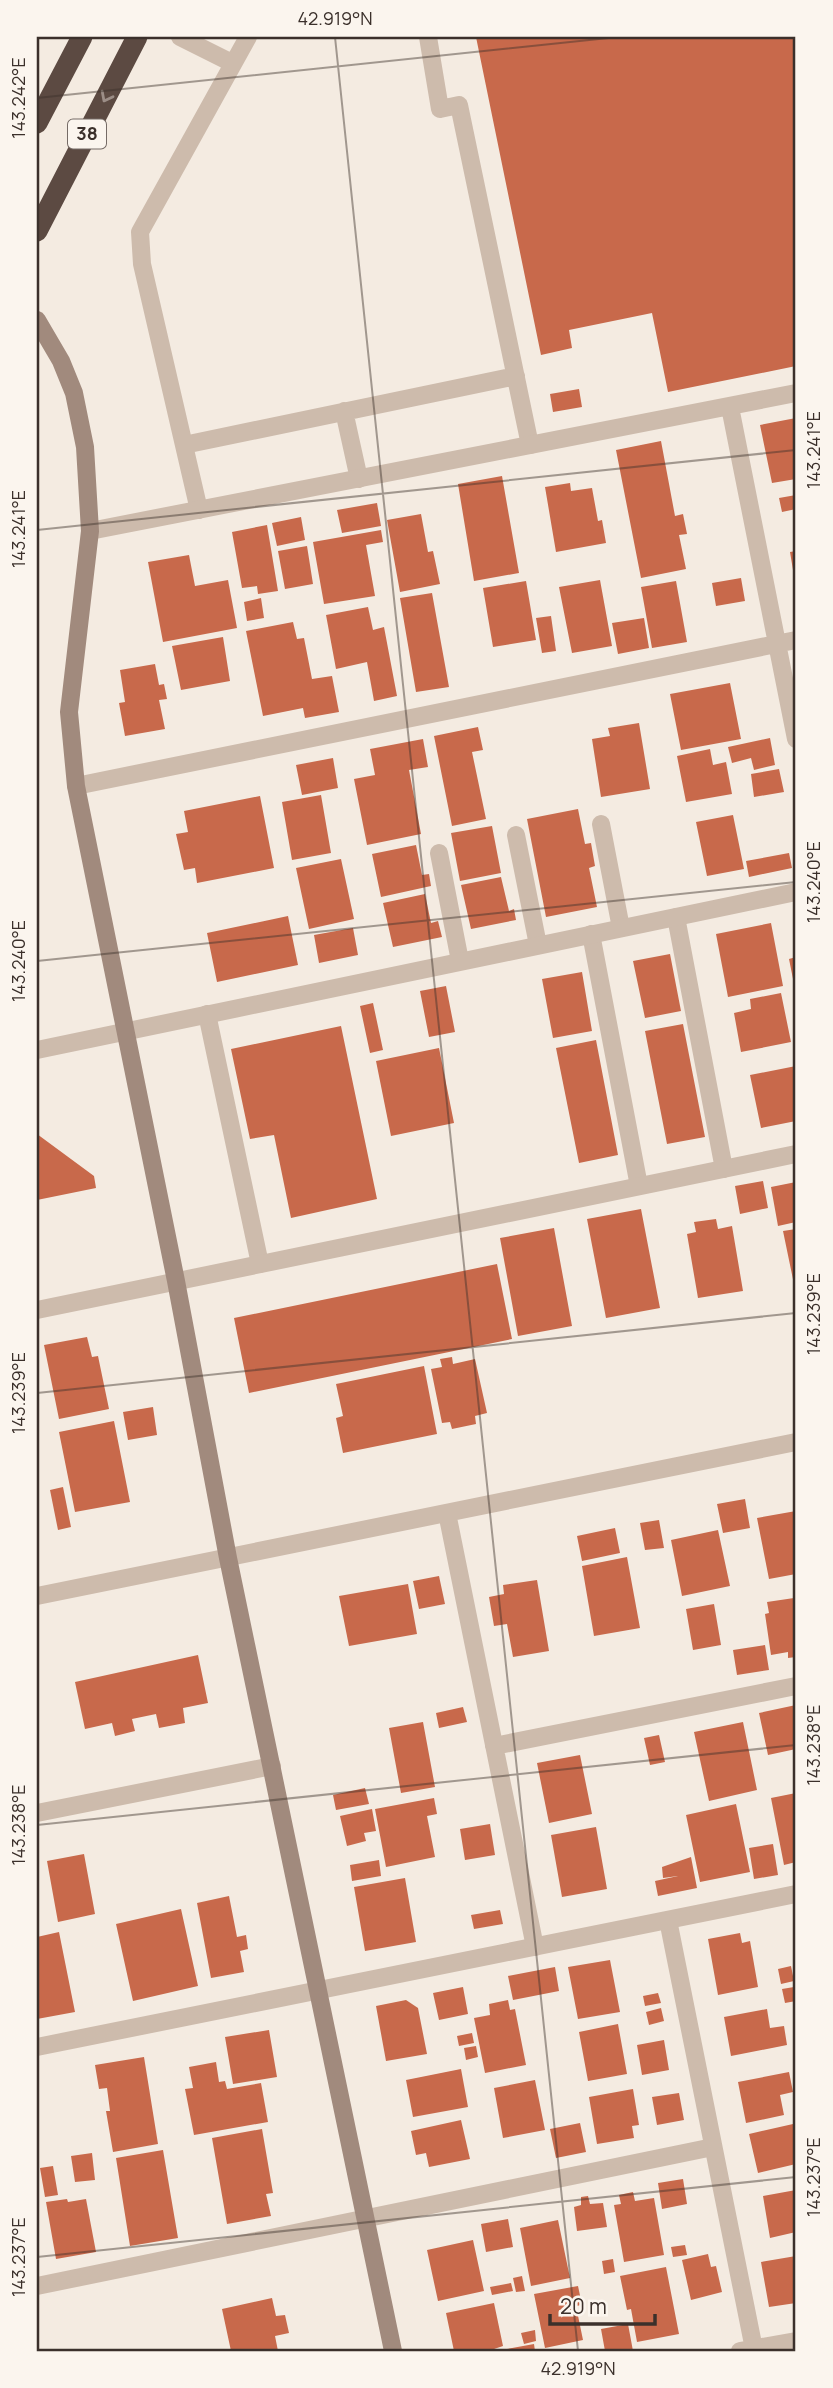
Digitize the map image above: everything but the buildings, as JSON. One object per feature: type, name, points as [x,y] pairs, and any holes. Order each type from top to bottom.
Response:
[{"type":"highway","name":"38","points":[[37,123],[82,37]]},
{"type":"highway","name":"38","points":[[37,231],[137,37]]},
{"type":"street","points":[[180,37],[232,63]]},
{"type":"street","points":[[199,510],[142,264],[140,232],[248,37]]},
{"type":"street","points":[[428,37],[440,108],[459,105],[530,445]]},
{"type":"street","points":[[37,320],[61,361],[74,393],[85,447],[90,531],[69,712],[76,786],[123,1031],[176,1282],[228,1558],[393,2351]]},
{"type":"street","points":[[184,445],[516,376]]},
{"type":"street","points":[[90,531],[796,393]]},
{"type":"street","points":[[730,407],[796,739]]},
{"type":"street","points":[[344,411],[359,478]]},
{"type":"street","points":[[76,786],[796,640]]},
{"type":"street","points":[[601,824],[621,928]]},
{"type":"street","points":[[516,835],[538,945]]},
{"type":"street","points":[[439,853],[460,961]]},
{"type":"street","points":[[37,1050],[796,892]]},
{"type":"street","points":[[676,917],[724,1169]]},
{"type":"street","points":[[591,934],[639,1186]]},
{"type":"street","points":[[207,1014],[260,1265]]},
{"type":"street","points":[[37,1310],[796,1154]]},
{"type":"street","points":[[37,1596],[796,1442]]},
{"type":"street","points":[[447,1513],[535,1947]]},
{"type":"street","points":[[494,1746],[796,1686]]},
{"type":"street","points":[[37,1813],[272,1766]]},
{"type":"street","points":[[37,2047],[796,1894]]},
{"type":"street","points":[[668,1920],[713,2147],[747,2350],[796,2341]]},
{"type":"street","points":[[37,2286],[713,2147]]}]
